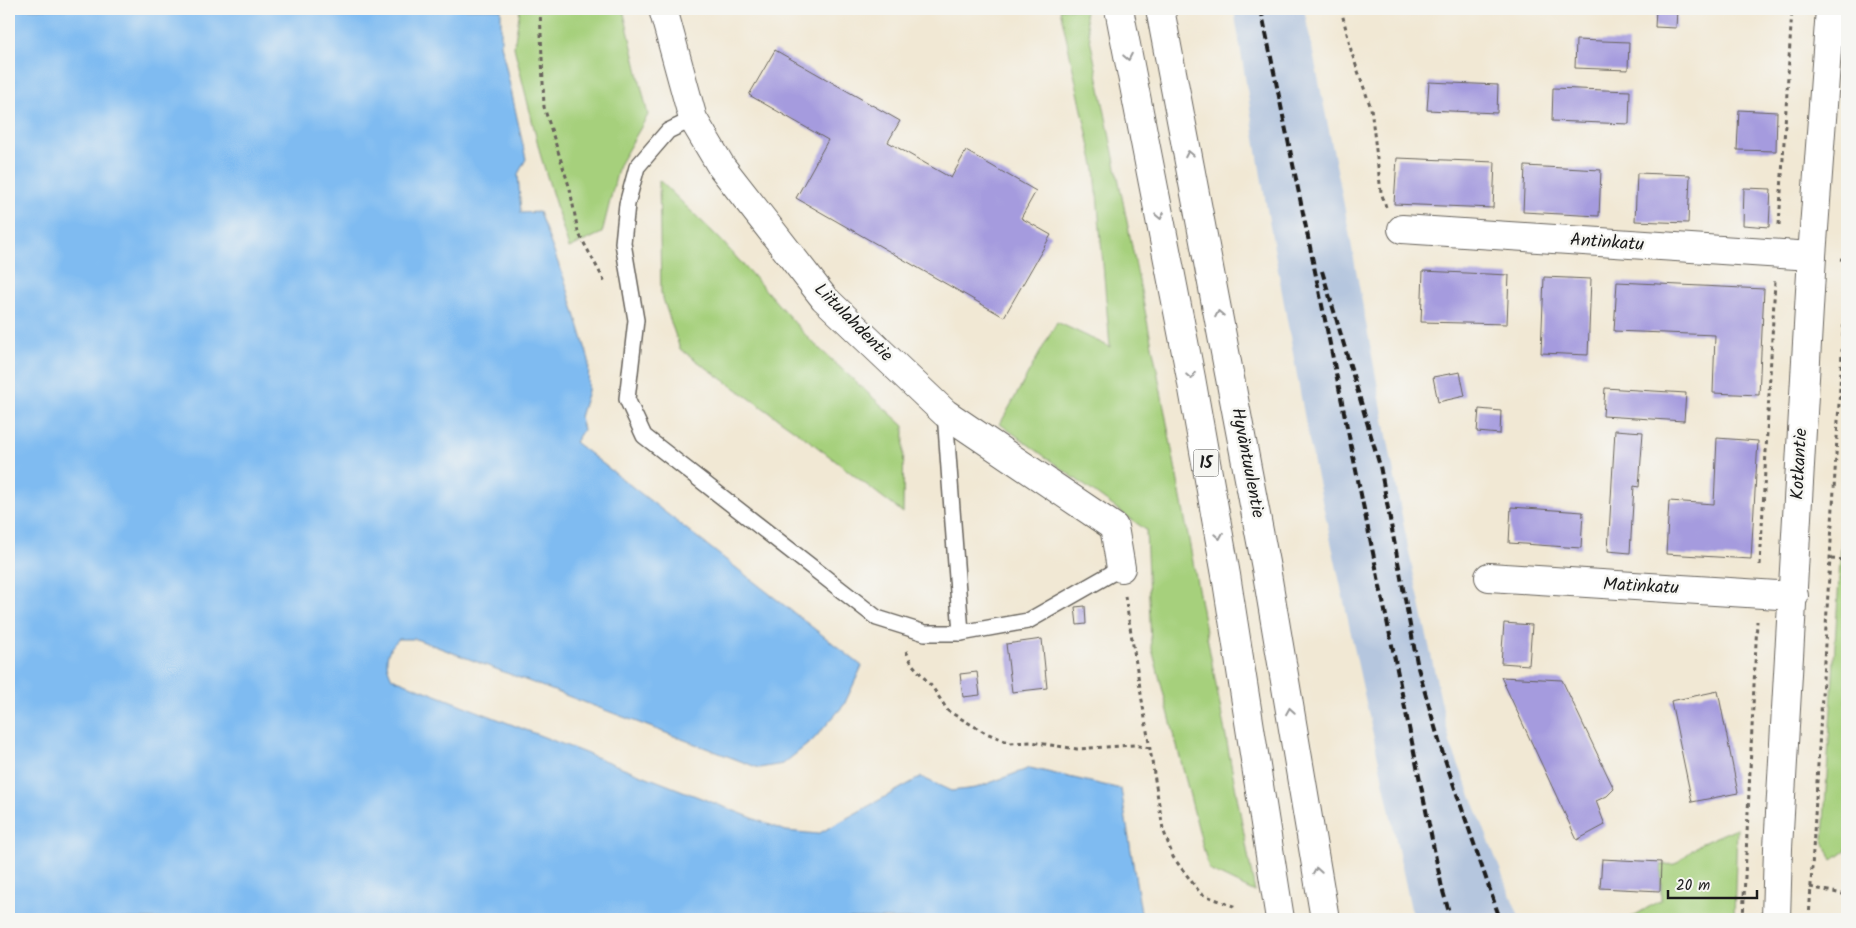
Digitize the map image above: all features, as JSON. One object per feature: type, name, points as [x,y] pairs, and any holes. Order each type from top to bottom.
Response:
[{"type":"main road","name":"Liitulahdentie","points":[[663,9],[693,119],[720,166],[824,298],[944,413],[1114,527],[1121,568]]},
{"type":"main road","name":"15","points":[[1119,9],[1192,378],[1226,575],[1280,919]]},
{"type":"main road","name":"Hyväntuulentie","points":[[1160,9],[1266,568],[1324,919]]},
{"type":"main road","name":"Kotkantie","points":[[1776,919],[1778,848],[1794,596],[1812,256],[1830,9]]},
{"type":"main road","name":"Antinkatu","points":[[1402,230],[1812,256]]},
{"type":"main road","name":"Matinkatu","points":[[1489,577],[1794,596]]},
{"type":"lane","points":[[693,119],[668,131],[637,167],[627,204],[623,243],[636,320],[627,399],[644,436],[877,618],[925,633],[961,633],[1028,621],[1121,568]]},
{"type":"lane","points":[[944,413],[961,633]]},
{"type":"path","points":[[540,9],[544,107],[570,189],[578,232],[610,290]]},
{"type":"path","points":[[1341,9],[1352,54],[1371,108],[1381,192],[1392,230],[1402,230]]},
{"type":"path","points":[[1743,919],[1758,594],[1792,9]]},
{"type":"path","points":[[1809,919],[1847,266]]},
{"type":"path","points":[[1831,559],[1847,560]]},
{"type":"path","points":[[1121,568],[1163,829],[1173,857],[1201,894],[1236,907]]},
{"type":"path","points":[[894,623],[912,664],[933,688],[948,711],[984,732],[1010,743],[1030,742],[1077,749],[1134,745],[1150,748]]},
{"type":"path","points":[[1810,887],[1847,893]]},
{"type":"shaded area","points":[[1234,9],[1304,9],[1340,184],[1408,548],[1450,743],[1520,919],[1415,919],[1411,909],[1308,436],[1261,176]]},
{"type":"green space","points":[[520,9],[623,9],[648,115],[619,165],[602,233],[569,248],[541,157],[514,47]]},
{"type":"green space","points":[[1060,9],[1084,9],[1157,370],[1255,892],[1209,870],[1151,645],[1146,530],[1000,424],[1057,322],[1110,347],[1095,170]]},
{"type":"green space","points":[[659,180],[720,239],[810,340],[904,426],[903,513],[807,439],[680,349],[661,293]]},
{"type":"green space","points":[[1847,448],[1847,850],[1832,861],[1823,839]]},
{"type":"green space","points":[[1737,828],[1734,919],[1628,919],[1661,900],[1661,865],[1675,864],[1700,844]]},
{"type":"water","points":[[9,9],[501,9],[501,44],[526,159],[518,174],[521,213],[539,212],[566,284],[589,360],[588,391],[580,417],[583,430],[575,442],[862,666],[844,705],[813,740],[783,764],[759,768],[416,639],[399,639],[394,643],[387,657],[392,678],[786,831],[818,834],[921,777],[951,791],[976,788],[1030,768],[1121,789],[1142,919],[9,919]]},
{"type":"building","points":[[1656,9],[1677,9],[1676,28],[1655,27]]},
{"type":"building","points":[[1576,40],[1629,42],[1628,70],[1575,68]]},
{"type":"building","points":[[775,50],[900,121],[888,142],[951,178],[966,151],[1036,191],[1021,218],[1051,235],[1004,317],[796,198],[828,140],[749,95]]},
{"type":"building","points":[[1429,82],[1498,85],[1497,113],[1427,110]]},
{"type":"building","points":[[1553,88],[1630,91],[1629,124],[1552,121]]},
{"type":"building","points":[[1739,110],[1777,112],[1776,151],[1737,150]]},
{"type":"building","points":[[1397,158],[1495,162],[1493,208],[1394,204]]},
{"type":"building","points":[[1525,166],[1601,170],[1599,216],[1523,212]]},
{"type":"building","points":[[1637,173],[1690,175],[1688,223],[1635,221]]},
{"type":"building","points":[[1744,188],[1771,189],[1769,227],[1743,225]]},
{"type":"building","points":[[1423,271],[1509,275],[1507,324],[1421,322]]},
{"type":"building","points":[[1544,277],[1591,279],[1588,355],[1541,353]]},
{"type":"building","points":[[1617,282],[1764,289],[1759,395],[1713,393],[1715,335],[1614,331]]},
{"type":"building","points":[[1460,372],[1465,396],[1438,402],[1433,377]]},
{"type":"building","points":[[1605,388],[1686,393],[1684,421],[1603,416]]},
{"type":"building","points":[[1479,409],[1501,411],[1500,434],[1477,432]]},
{"type":"building","points":[[1615,430],[1643,432],[1639,487],[1634,486],[1630,553],[1608,551]]},
{"type":"building","points":[[1717,438],[1758,441],[1751,559],[1666,554],[1669,501],[1714,504]]},
{"type":"building","points":[[1511,507],[1583,512],[1581,548],[1509,543]]},
{"type":"building","points":[[1085,606],[1086,624],[1077,625],[1075,607]]},
{"type":"building","points":[[1504,623],[1532,625],[1529,665],[1501,663]]},
{"type":"building","points":[[1042,639],[1047,688],[1012,692],[1006,644]]},
{"type":"building","points":[[977,672],[980,695],[963,697],[960,674]]},
{"type":"building","points":[[1501,677],[1562,680],[1614,789],[1607,796],[1596,801],[1605,825],[1577,840]]},
{"type":"building","points":[[1718,691],[1738,793],[1692,802],[1671,701]]},
{"type":"building","points":[[1602,859],[1661,862],[1660,891],[1600,888]]},
{"type":"railway","points":[[1261,9],[1442,888],[1451,919]]},
{"type":"railway","points":[[1322,271],[1380,466],[1418,668],[1441,748],[1500,919]]}]
